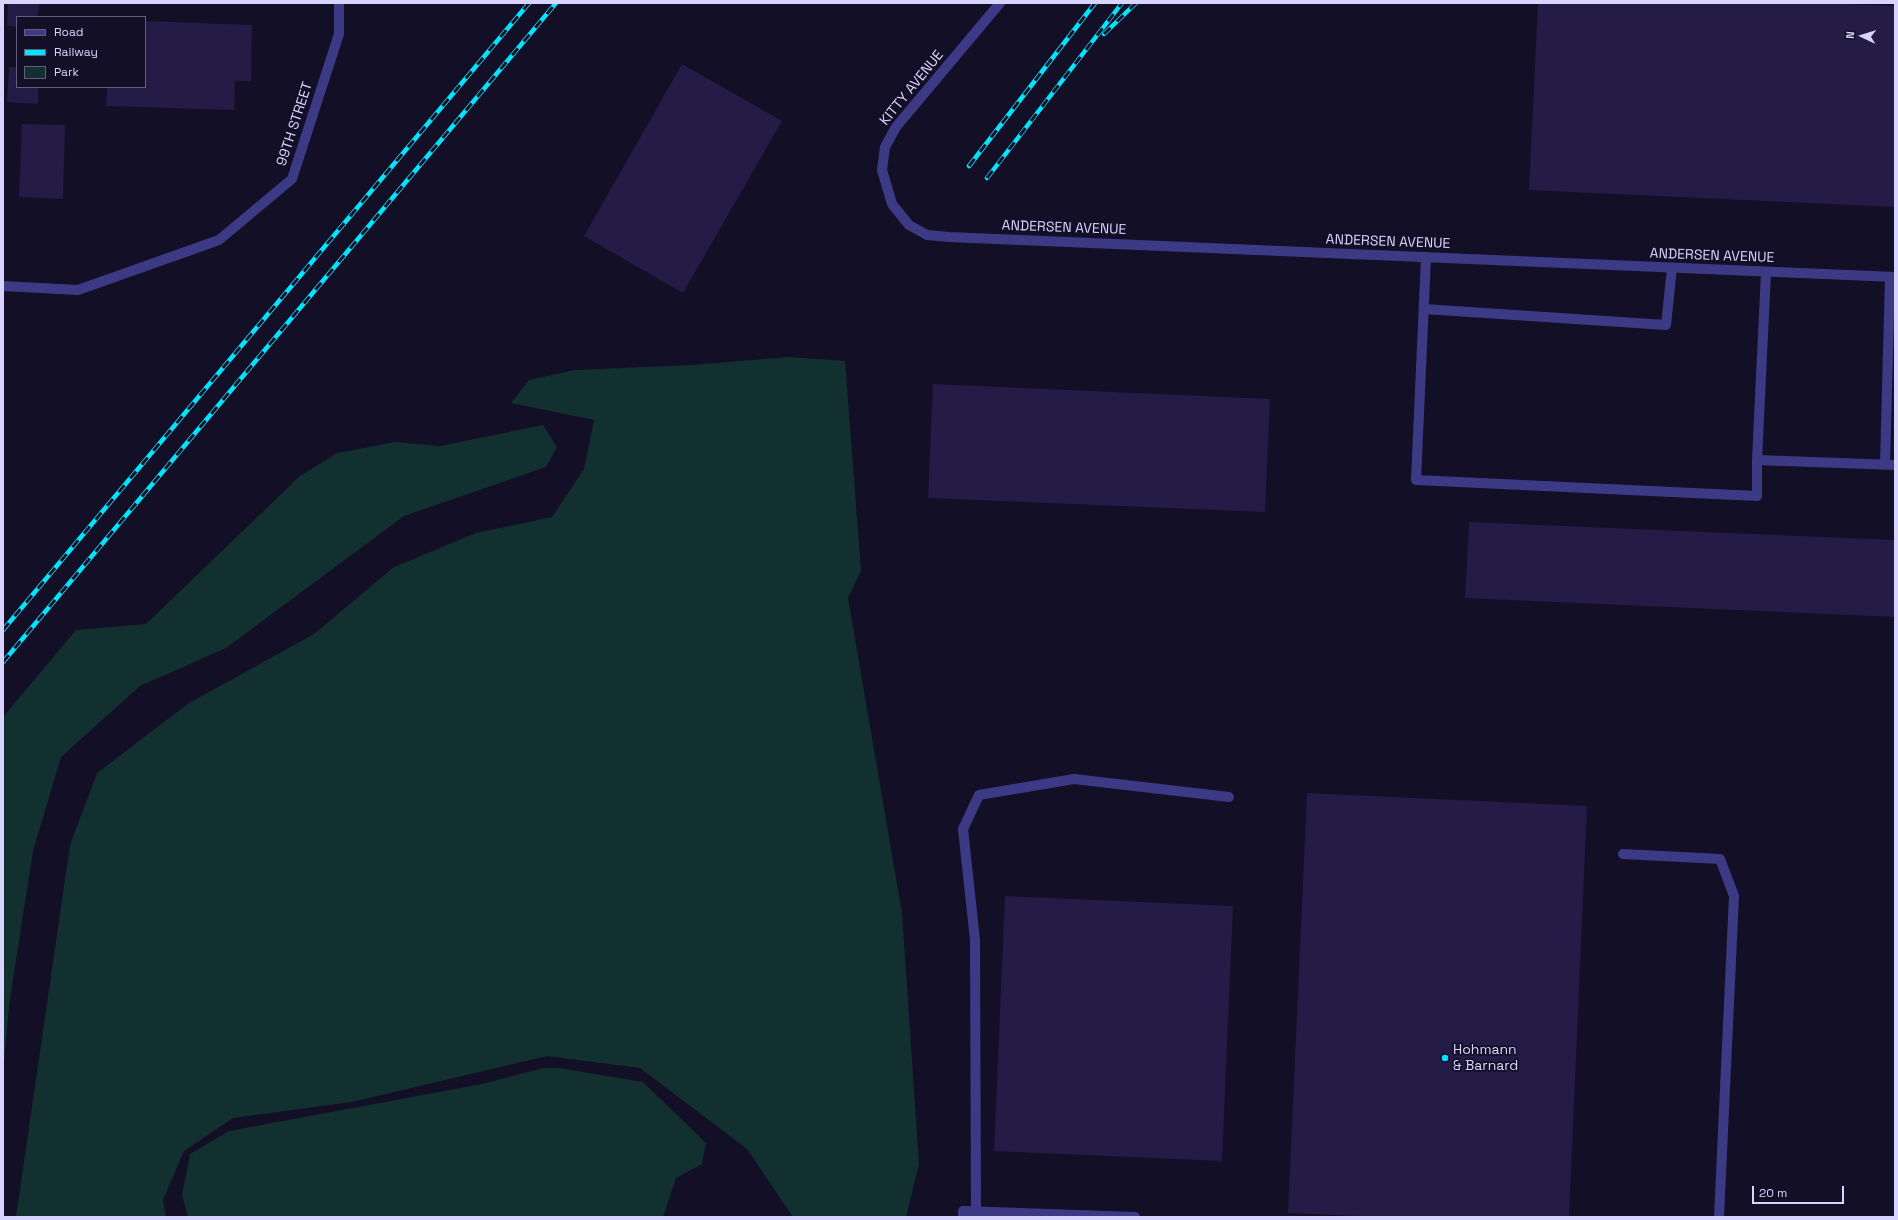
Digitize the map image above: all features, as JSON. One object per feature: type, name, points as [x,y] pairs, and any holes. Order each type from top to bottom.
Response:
[{"type":"street","name":"99TH STREET","points":[[3,286],[78,290],[219,240],[292,179],[338,34],[339,3]]},
{"type":"street","name":"KITTY AVENUE","points":[[892,204],[882,170],[885,147],[896,127],[1000,3]]},
{"type":"street","name":"ANDERSEN AVENUE","points":[[892,204],[909,225],[927,235],[949,237],[1892,277]]},
{"type":"street","points":[[1426,257],[1416,480],[1757,496],[1757,460],[1766,272]]},
{"type":"street","points":[[1424,310],[1666,324],[1672,268]]},
{"type":"street","points":[[1757,460],[1890,465],[1892,277]]},
{"type":"street","points":[[976,1212],[976,940],[963,829],[979,795],[1074,779],[1229,797]]},
{"type":"street","points":[[1623,854],[1720,859],[1734,896],[1719,1217]]},
{"type":"street","points":[[963,1217],[963,1211],[1135,1217]]},
{"type":"green space","points":[[788,357],[845,361],[861,571],[848,598],[902,913],[919,1164],[906,1217],[793,1217],[747,1149],[640,1068],[547,1056],[352,1102],[233,1118],[184,1151],[163,1200],[166,1217],[16,1217],[70,845],[97,773],[189,703],[314,634],[394,567],[476,533],[552,517],[584,469],[594,420],[511,403],[529,380],[575,370],[693,365]]},
{"type":"green space","points":[[543,425],[557,447],[546,467],[404,516],[226,648],[140,686],[61,757],[33,851],[10,999],[3,1071],[3,717],[76,630],[146,624],[300,476],[337,453],[395,442],[440,446]]},
{"type":"green space","points":[[543,1068],[559,1068],[643,1082],[706,1143],[702,1164],[676,1178],[663,1217],[188,1217],[182,1195],[190,1154],[229,1131],[482,1084]]},
{"type":"building","points":[[8,3],[39,3],[38,16],[16,16],[16,27],[7,26]]},
{"type":"building","points":[[1538,3],[1820,3],[1895,6],[1895,207],[1529,190]]},
{"type":"building","points":[[146,21],[252,25],[251,81],[235,81],[234,110],[106,106],[107,88],[146,88]]},
{"type":"building","points":[[682,64],[782,121],[683,293],[584,236]]},
{"type":"building","points":[[9,67],[16,67],[16,88],[38,88],[38,104],[7,102]]},
{"type":"building","points":[[22,124],[65,125],[63,199],[19,197]]},
{"type":"building","points":[[933,384],[1270,399],[1265,512],[928,498]]},
{"type":"building","points":[[1469,522],[1895,540],[1895,617],[1465,598]]},
{"type":"building","points":[[1307,793],[1587,806],[1569,1217],[1382,1217],[1288,1213]]},
{"type":"building","points":[[1005,896],[1233,906],[1222,1161],[994,1151]]},
{"type":"railway","points":[[3,630],[529,3]]},
{"type":"railway","points":[[3,662],[556,3]]},
{"type":"railway","points":[[969,166],[1095,3]]},
{"type":"railway","points":[[987,178],[1122,3]]},
{"type":"railway","points":[[1104,34],[1136,3]]},
{"type":"place","name":"Hohmann & Barnard","points":[[1445,1058]]}]
